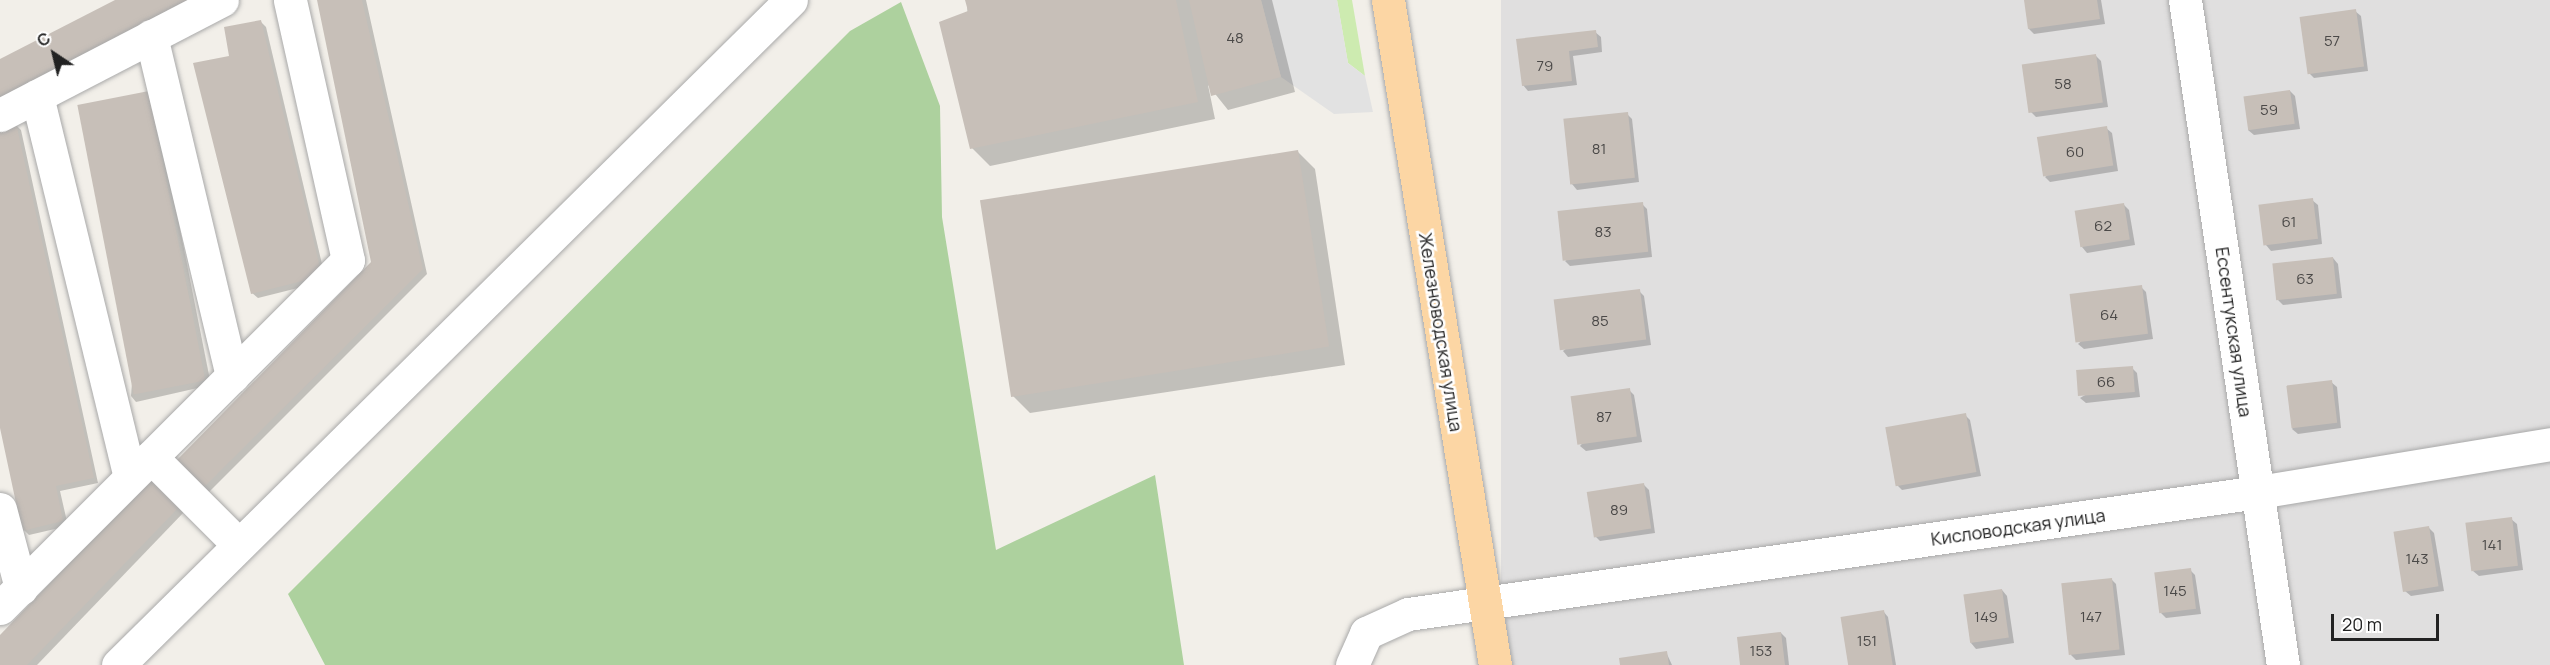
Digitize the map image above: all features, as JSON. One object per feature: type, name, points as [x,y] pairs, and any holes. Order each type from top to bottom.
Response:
[{"type":"main road","name":"Железноводская улица","points":[[1388,0],[1495,665]]},
{"type":"street","points":[[0,115],[222,0]]},
{"type":"street","points":[[10,598],[348,260],[290,0]]},
{"type":"street","points":[[118,665],[792,0]]},
{"type":"street","name":"Ессентукская улица","points":[[2185,0],[2283,665]]},
{"type":"street","points":[[152,36],[232,376]]},
{"type":"street","points":[[37,96],[140,467],[239,545]]},
{"type":"street","name":"Кисловодская улица","points":[[1352,665],[1366,633],[1408,614],[2258,492],[2550,444]]},
{"type":"street","points":[[0,508],[10,598]]},
{"type":"shaded area","points":[[1261,0],[1337,0],[1348,63],[1365,76],[1373,112],[1334,114],[1281,77]]},
{"type":"shaded area","points":[[1501,0],[2550,0],[2550,665],[1501,665]]},
{"type":"green space","points":[[1337,0],[1352,0],[1365,76],[1348,63]]},
{"type":"green space","points":[[901,2],[940,106],[942,217],[996,550],[1155,475],[1184,665],[325,665],[288,594],[850,31]]},
{"type":"building","points":[[115,0],[195,0],[0,101],[0,59]]},
{"type":"building","points":[[317,0],[362,0],[423,269],[203,488],[175,462],[371,262]]},
{"type":"building","points":[[965,0],[1176,0],[1198,102],[970,149],[939,22],[968,11]]},
{"type":"building","points":[[1189,0],[1261,0],[1281,77],[1211,96]]},
{"type":"building","points":[[2024,0],[2097,0],[2100,19],[2028,29]]},
{"type":"building","points":[[2356,9],[2364,66],[2308,74],[2300,17]]},
{"type":"building","points":[[261,20],[322,276],[251,294],[193,63],[229,56],[224,27]]},
{"type":"building","points":[[1596,30],[1598,47],[1569,51],[1572,81],[1522,86],[1516,39]]},
{"type":"building","points":[[2096,54],[2103,103],[2029,113],[2022,64]]},
{"type":"building","points":[[2290,90],[2295,124],[2248,130],[2243,97]]},
{"type":"building","points":[[149,91],[205,381],[134,395],[77,105]]},
{"type":"building","points":[[1628,112],[1635,178],[1570,184],[1563,119]]},
{"type":"building","points":[[16,123],[94,478],[56,486],[63,521],[22,531],[0,428],[0,127]]},
{"type":"building","points":[[2107,126],[2113,166],[2043,177],[2037,137]]},
{"type":"building","points":[[1298,150],[1329,347],[1011,397],[980,200]]},
{"type":"building","points":[[2313,198],[2318,239],[2263,245],[2258,205]]},
{"type":"building","points":[[1643,202],[1648,252],[1563,261],[1557,211]]},
{"type":"building","points":[[2124,203],[2130,240],[2080,247],[2075,211]]},
{"type":"building","points":[[2333,257],[2337,294],[2276,300],[2272,263]]},
{"type":"building","points":[[2142,285],[2148,334],[2076,343],[2070,294]]},
{"type":"building","points":[[1640,289],[1646,340],[1560,350],[1554,300]]},
{"type":"building","points":[[2133,366],[2135,392],[2078,396],[2076,370]]},
{"type":"building","points":[[2332,380],[2337,423],[2292,428],[2286,386]]},
{"type":"building","points":[[1630,388],[1637,437],[1577,445],[1571,396]]},
{"type":"building","points":[[1966,413],[1976,472],[1896,486],[1885,427]]},
{"type":"building","points":[[152,477],[181,505],[27,665],[0,665],[0,635]]},
{"type":"building","points":[[1644,483],[1651,528],[1594,538],[1587,492]]},
{"type":"building","points":[[2512,517],[2518,566],[2471,571],[2465,523]]},
{"type":"building","points":[[2429,526],[2439,586],[2403,592],[2393,532]]},
{"type":"building","points":[[2191,568],[2196,609],[2159,613],[2154,573]]},
{"type":"building","points":[[2112,578],[2120,650],[2069,655],[2061,583]]},
{"type":"building","points":[[2002,589],[2009,638],[1970,643],[1963,594]]},
{"type":"building","points":[[1884,610],[1893,665],[1848,665],[1841,617]]},
{"type":"building","points":[[1781,632],[1785,665],[1740,665],[1737,637]]},
{"type":"building","points":[[1667,651],[1669,665],[1620,665],[1619,658]]}]
